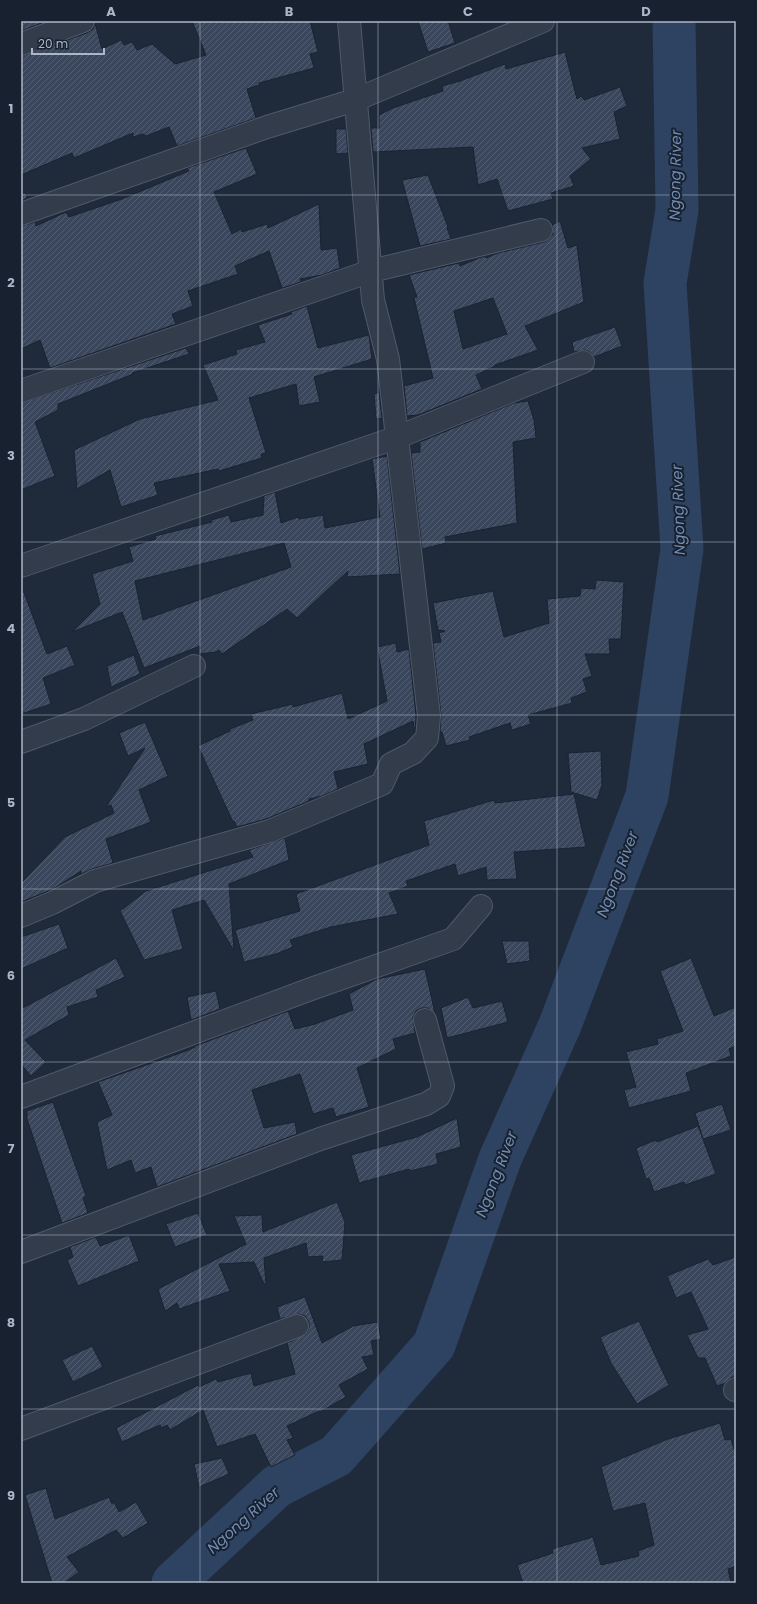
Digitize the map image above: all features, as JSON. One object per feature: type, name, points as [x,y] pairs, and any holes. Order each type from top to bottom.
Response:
[{"type":"street","points":[[21,44],[83,21]]},
{"type":"street","points":[[21,916],[52,903],[95,880],[270,831],[382,784],[391,764],[413,753],[427,738],[429,716],[398,437],[388,359],[374,300],[349,21]]},
{"type":"street","points":[[21,214],[267,127],[355,100],[543,21]]},
{"type":"street","points":[[21,391],[371,271],[541,230]]},
{"type":"street","points":[[21,566],[398,437],[583,362]]},
{"type":"street","points":[[21,742],[84,719],[194,666]]},
{"type":"street","points":[[21,1097],[304,992],[453,939],[481,906]]},
{"type":"street","points":[[21,1252],[320,1139],[426,1104],[439,1096],[443,1086],[425,1020]]},
{"type":"street","points":[[21,1429],[297,1326]]},
{"type":"building","points":[[21,21],[47,21],[21,31]]},
{"type":"building","points":[[192,21],[310,21],[318,52],[310,54],[314,68],[259,83],[259,85],[247,89],[256,118],[177,146],[169,127],[146,136],[143,134],[133,137],[133,133],[74,158],[72,153],[21,175],[21,56],[87,33],[93,29],[95,23],[102,49],[121,40],[124,45],[132,42],[137,50],[152,44],[175,64],[206,55]]},
{"type":"building","points":[[418,21],[448,21],[455,43],[428,52]]},
{"type":"building","points":[[565,52],[577,99],[582,96],[584,100],[620,87],[627,106],[614,112],[620,139],[582,148],[591,159],[570,176],[574,186],[551,193],[553,199],[508,211],[497,179],[478,185],[473,147],[373,152],[371,128],[379,128],[379,115],[393,108],[443,91],[442,86],[460,81],[505,64],[506,69]]},
{"type":"building","points":[[336,129],[346,129],[348,153],[336,154]]},
{"type":"building","points":[[246,148],[257,174],[214,192],[232,234],[241,229],[242,232],[267,224],[268,228],[319,204],[321,250],[337,248],[340,268],[322,275],[300,279],[301,282],[282,288],[269,251],[235,266],[238,274],[188,291],[193,306],[172,314],[176,324],[50,368],[40,340],[21,349],[21,226],[35,222],[36,226],[66,212],[69,217],[122,199],[189,171],[187,168]]},
{"type":"building","points":[[428,175],[448,227],[447,228],[451,239],[420,246],[402,180]]},
{"type":"building","points":[[21,193],[26,193],[27,198],[21,201]]},
{"type":"building","points":[[560,221],[568,248],[577,245],[584,302],[525,326],[538,350],[495,365],[476,375],[482,389],[418,415],[407,416],[404,386],[433,378],[414,298],[417,297],[409,275],[459,263],[460,266],[485,256],[486,258],[498,253],[544,242],[553,234],[552,225]],"holes":[[[493,298],[507,334],[463,349],[454,311]]]},
{"type":"building","points":[[307,306],[318,348],[369,335],[372,359],[314,377],[320,402],[299,406],[296,384],[249,398],[266,453],[261,454],[262,458],[219,471],[218,469],[154,483],[158,495],[121,507],[110,470],[77,489],[74,450],[140,419],[218,400],[203,365],[237,354],[236,350],[265,342],[258,325],[292,314],[291,312]]},
{"type":"building","points":[[615,327],[622,346],[594,357],[590,352],[585,350],[574,352],[572,342]]},
{"type":"building","points":[[186,348],[189,354],[132,373],[133,374],[58,404],[58,410],[35,422],[55,476],[21,490],[21,403]]},
{"type":"building","points":[[379,392],[382,418],[376,419],[374,394]]},
{"type":"building","points":[[528,401],[534,420],[536,438],[513,442],[517,523],[445,537],[446,543],[422,549],[411,453],[420,452],[420,442],[514,403]]},
{"type":"building","points":[[387,456],[400,574],[347,577],[348,571],[297,618],[287,609],[222,654],[219,650],[216,652],[199,654],[200,646],[144,668],[122,612],[72,632],[100,604],[92,574],[133,561],[129,547],[156,539],[155,536],[212,522],[211,520],[229,515],[231,522],[263,515],[264,496],[275,492],[281,523],[298,517],[299,519],[323,515],[325,528],[380,517],[372,459]],"holes":[[[284,543],[291,567],[143,620],[135,581]]]},
{"type":"building","points":[[596,580],[624,582],[621,639],[609,639],[610,654],[585,654],[592,676],[583,679],[587,692],[571,698],[572,703],[528,715],[531,724],[512,730],[510,723],[469,737],[470,740],[446,746],[442,732],[440,732],[441,715],[433,643],[441,642],[439,633],[445,631],[438,630],[433,603],[493,591],[504,637],[549,623],[547,599],[580,596],[581,588],[595,589]]},
{"type":"building","points":[[21,590],[23,590],[47,654],[67,646],[75,665],[43,678],[51,704],[21,714]]},
{"type":"building","points":[[396,643],[397,652],[409,649],[416,716],[415,733],[413,721],[364,744],[368,764],[334,772],[338,789],[322,796],[309,799],[309,801],[266,819],[237,827],[234,821],[233,822],[198,746],[230,731],[230,729],[253,720],[251,714],[293,704],[293,707],[342,693],[348,719],[387,701],[377,647]]},
{"type":"building","points":[[134,655],[140,674],[111,687],[107,666]]},
{"type":"building","points":[[145,722],[168,776],[139,790],[151,822],[106,839],[113,863],[81,874],[81,871],[53,889],[21,902],[21,883],[65,837],[114,813],[111,805],[106,807],[145,748],[128,756],[119,733]]},
{"type":"building","points":[[601,751],[602,785],[597,800],[571,792],[568,753]]},
{"type":"building","points":[[574,794],[586,847],[514,852],[517,879],[487,880],[486,867],[458,876],[455,864],[406,881],[408,886],[389,893],[398,914],[331,927],[290,940],[293,947],[276,954],[244,962],[235,930],[300,911],[296,894],[429,845],[424,821],[494,800],[495,803]]},
{"type":"building","points":[[285,838],[289,860],[229,884],[234,951],[204,900],[172,910],[183,949],[144,960],[120,911],[146,891],[253,857],[249,850]]},
{"type":"building","points":[[59,924],[68,948],[21,969],[21,937]]},
{"type":"building","points":[[502,941],[529,941],[530,961],[507,964]]},
{"type":"building","points":[[116,958],[125,977],[96,990],[98,997],[67,1007],[69,1015],[25,1040],[46,1062],[31,1076],[21,1064],[21,1009]]},
{"type":"building","points":[[691,958],[714,1016],[736,1007],[736,1046],[729,1049],[731,1056],[686,1073],[691,1091],[629,1108],[624,1090],[636,1087],[626,1052],[658,1044],[657,1039],[683,1031],[660,971]]},
{"type":"building","points":[[425,969],[435,1013],[428,1008],[421,1008],[416,1011],[413,1017],[415,1033],[393,1039],[396,1049],[357,1068],[369,1107],[336,1117],[333,1108],[313,1114],[300,1074],[252,1090],[264,1128],[295,1122],[297,1134],[157,1187],[151,1167],[135,1173],[131,1160],[107,1170],[97,1122],[112,1115],[98,1082],[189,1050],[195,1046],[288,1011],[295,1029],[315,1024],[353,1010],[349,994],[377,979]]},
{"type":"building","points":[[216,991],[220,1009],[191,1020],[187,997]]},
{"type":"building","points":[[468,997],[473,1008],[502,1001],[508,1022],[447,1038],[441,1008]]},
{"type":"building","points":[[53,1102],[86,1196],[83,1198],[88,1213],[62,1223],[27,1119],[27,1111]]},
{"type":"building","points":[[722,1104],[731,1130],[703,1139],[695,1113]]},
{"type":"building","points":[[457,1118],[461,1147],[436,1154],[438,1164],[410,1171],[409,1169],[359,1183],[351,1155],[417,1137]]},
{"type":"building","points":[[698,1126],[716,1174],[685,1185],[684,1182],[654,1192],[649,1178],[646,1179],[636,1148],[656,1140],[657,1142]]},
{"type":"building","points":[[337,1202],[345,1222],[342,1260],[322,1262],[323,1256],[308,1257],[306,1243],[264,1258],[266,1284],[264,1284],[254,1262],[219,1264],[230,1291],[179,1309],[177,1303],[165,1311],[158,1289],[246,1244],[234,1216],[262,1215],[263,1232]]},
{"type":"building","points":[[198,1213],[207,1235],[175,1247],[166,1224]]},
{"type":"building","points":[[129,1235],[139,1261],[78,1286],[67,1260],[73,1257],[70,1247],[96,1237],[100,1246]]},
{"type":"building","points":[[736,1257],[736,1377],[732,1377],[725,1383],[717,1386],[705,1358],[698,1358],[687,1335],[708,1329],[691,1292],[676,1298],[667,1276],[708,1259],[713,1265]]},
{"type":"building","points":[[305,1297],[322,1343],[353,1326],[378,1322],[381,1339],[371,1341],[374,1355],[362,1357],[368,1369],[339,1385],[346,1397],[320,1412],[319,1411],[287,1426],[293,1438],[287,1440],[295,1455],[271,1467],[255,1434],[217,1447],[203,1410],[170,1430],[167,1425],[161,1428],[160,1425],[122,1442],[116,1428],[198,1385],[199,1387],[216,1379],[218,1382],[251,1373],[254,1386],[295,1374],[287,1343],[306,1334],[309,1328],[309,1322],[305,1316],[299,1314],[280,1319],[277,1307]]},
{"type":"building","points":[[639,1321],[669,1385],[637,1404],[611,1363],[600,1337]]},
{"type":"building","points":[[92,1346],[103,1367],[73,1382],[62,1360]]},
{"type":"building","points":[[720,1423],[725,1440],[731,1439],[736,1456],[736,1566],[728,1569],[731,1583],[523,1583],[517,1565],[553,1553],[552,1549],[593,1537],[601,1565],[639,1556],[638,1551],[654,1545],[645,1503],[613,1511],[601,1467],[668,1439]]},
{"type":"building","points":[[222,1458],[229,1474],[199,1487],[194,1464]]},
{"type":"building","points":[[46,1488],[55,1519],[109,1497],[112,1504],[114,1502],[119,1512],[136,1502],[148,1523],[123,1538],[116,1530],[67,1557],[79,1572],[64,1583],[52,1583],[25,1495]]},
{"type":"waterway","name":"Ngong River","points":[[173,1583],[277,1486],[336,1456],[434,1345],[500,1159],[560,1025],[647,796],[682,549],[665,283],[677,210],[674,21]]}]
